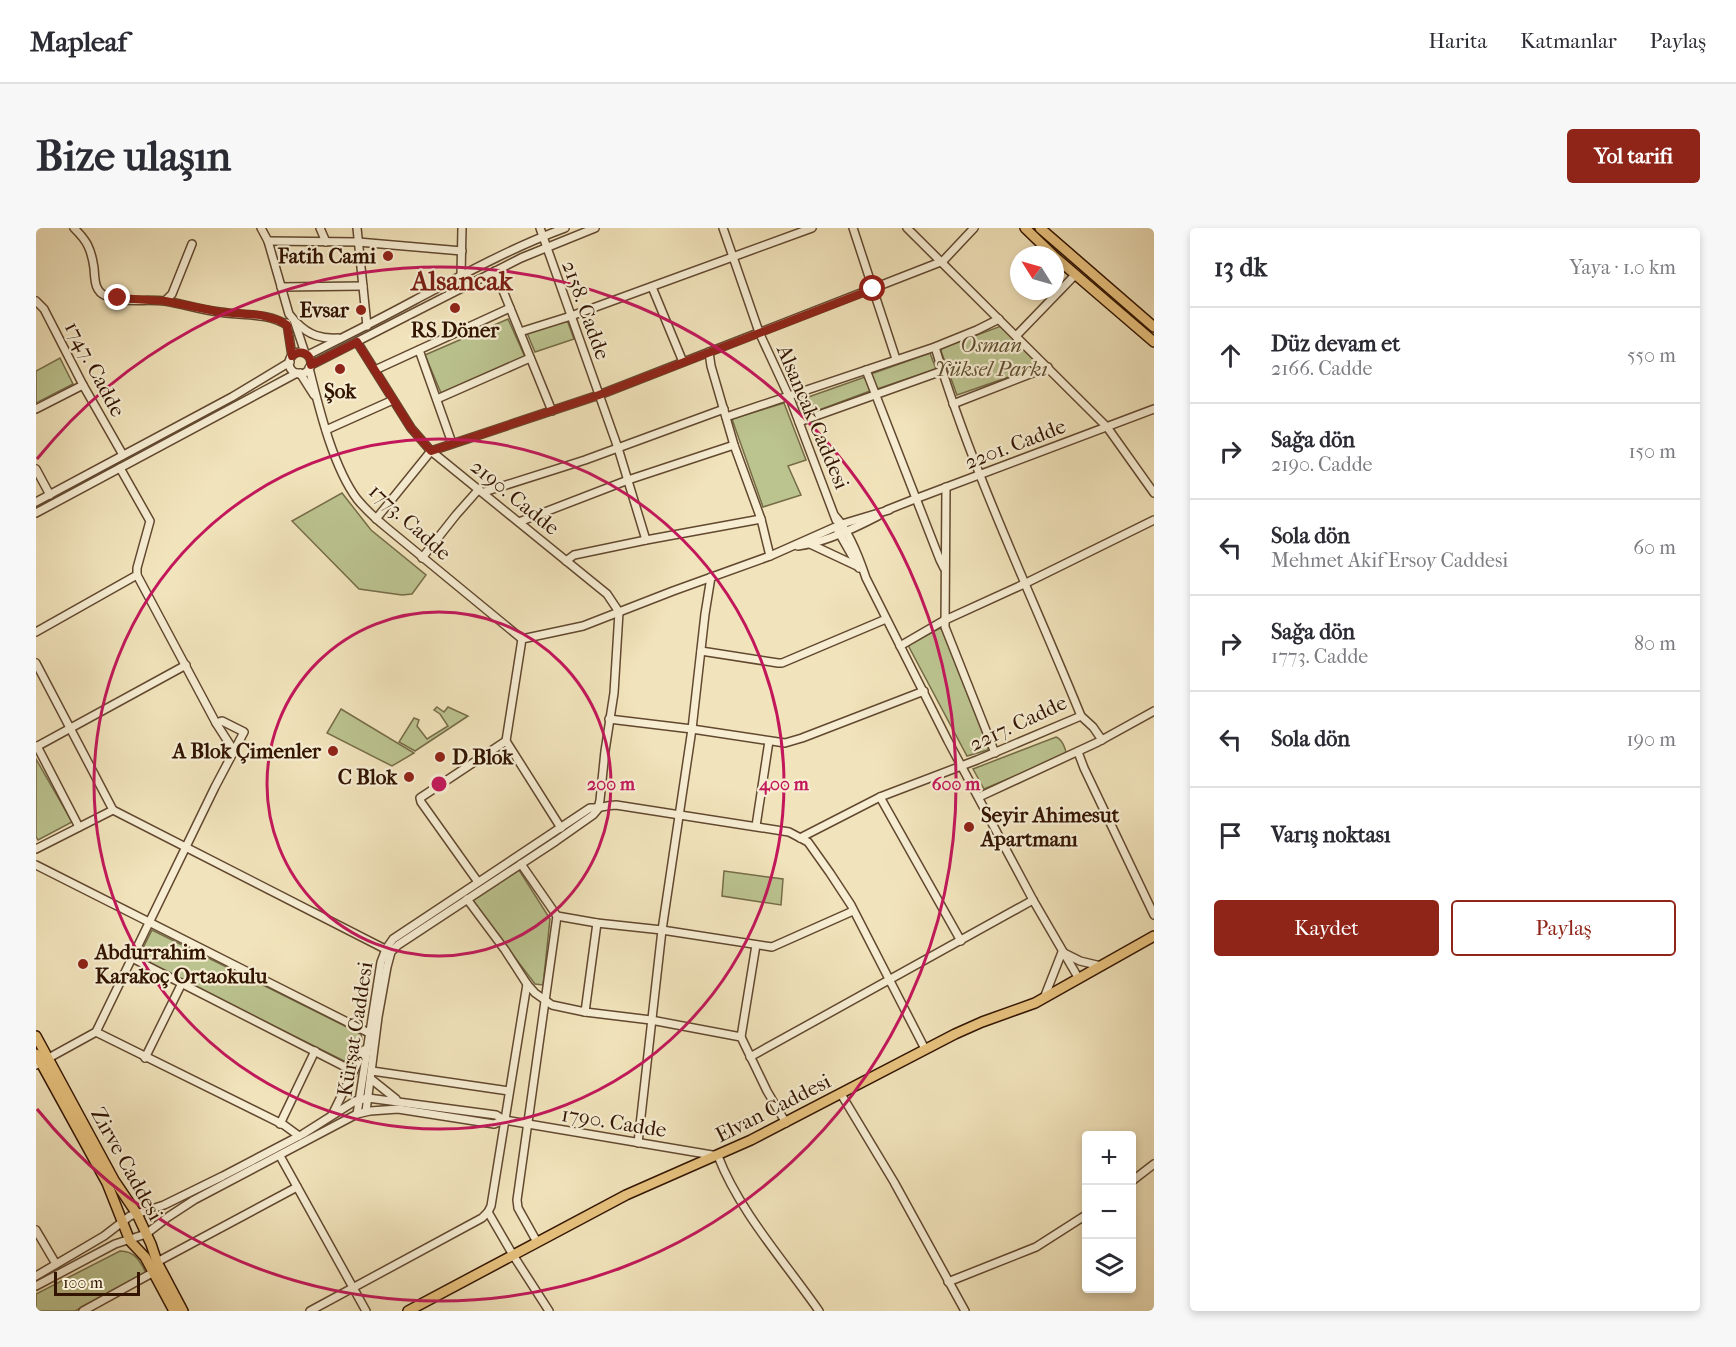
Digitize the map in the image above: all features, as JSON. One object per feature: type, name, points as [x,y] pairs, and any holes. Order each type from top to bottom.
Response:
[{"type":"main road","points":[[1024,228],[1043,246]]},
{"type":"main road","points":[[1040,228],[1154,327]]},
{"type":"main road","points":[[1064,265],[1154,342]]},
{"type":"main road","name":"Elvan Caddesi","points":[[408,1311],[626,1195],[718,1156],[786,1123],[925,1049],[982,1022],[1035,1003],[1154,936]]},
{"type":"main road","name":"Zirve Caddesi","points":[[36,1036],[40,1060],[107,1183],[130,1240],[145,1257],[174,1311]]},
{"type":"main road","name":"Zirve Caddesi","points":[[40,1060],[137,1214],[157,1262],[183,1311]]},
{"type":"street","points":[[74,228],[87,244],[94,266],[95,283],[98,290],[105,296],[165,301],[220,312],[260,315],[287,325]]},
{"type":"street","points":[[261,228],[268,241],[280,287],[306,354],[311,361],[310,367],[317,400]]},
{"type":"street","points":[[320,228],[326,242]]},
{"type":"street","points":[[357,228],[368,326]]},
{"type":"street","points":[[461,276],[462,228]]},
{"type":"street","name":"2158. Cadde","points":[[540,228],[618,448],[646,540]]},
{"type":"street","points":[[36,502],[232,397],[291,359],[298,352],[306,354],[344,338],[461,276],[565,228]]},
{"type":"street","points":[[36,513],[441,298],[546,247],[595,228]]},
{"type":"street","name":"Alsancak Caddesi","points":[[723,228],[759,332],[800,422],[841,528]]},
{"type":"street","points":[[520,332],[571,316],[812,228]]},
{"type":"street","points":[[853,228],[896,360]]},
{"type":"street","points":[[908,228],[1107,426],[1154,493]]},
{"type":"street","points":[[376,519],[431,451],[599,395],[943,261],[974,228]]},
{"type":"street","points":[[268,241],[358,242],[462,251]]},
{"type":"street","points":[[165,301],[172,294],[192,244]]},
{"type":"street","points":[[495,271],[552,411]]},
{"type":"street","points":[[1016,336],[1075,275]]},
{"type":"street","points":[[280,287],[363,286]]},
{"type":"street","points":[[652,287],[683,362]]},
{"type":"street","name":"1747. Cadde","points":[[36,301],[44,309],[83,385],[123,455]]},
{"type":"street","points":[[375,370],[510,308]]},
{"type":"street","points":[[292,317],[287,325],[292,369],[298,373],[317,400]]},
{"type":"street","points":[[292,317],[309,334],[320,338],[344,338]]},
{"type":"street","points":[[726,417],[935,347],[999,319]]},
{"type":"street","name":"2190. Cadde","points":[[357,342],[411,428],[431,451],[608,594],[619,612]]},
{"type":"street","name":"2217. Cadde","points":[[800,838],[880,797],[995,753],[1081,716],[980,476],[935,347]]},
{"type":"street","points":[[419,350],[452,443]]},
{"type":"street","points":[[709,352],[734,445],[761,519],[770,556]]},
{"type":"street","points":[[437,399],[530,358]]},
{"type":"street","points":[[953,404],[1048,367]]},
{"type":"street","points":[[866,370],[915,499],[945,568]]},
{"type":"street","points":[[800,422],[942,371]]},
{"type":"street","points":[[36,409],[83,385]]},
{"type":"street","name":"1773. Cadde","points":[[317,400],[342,472],[356,497],[376,519],[522,639]]},
{"type":"street","points":[[326,430],[393,400]]},
{"type":"street","points":[[422,558],[456,515],[481,491],[618,448],[724,409]]},
{"type":"street","name":"2201. Cadde","points":[[522,639],[584,626],[792,546],[841,528],[866,522],[915,499],[1154,409]]},
{"type":"street","points":[[519,522],[628,480],[734,445]]},
{"type":"street","points":[[120,468],[150,521],[137,568],[137,576],[216,723],[234,751]]},
{"type":"street","points":[[36,469],[50,495]]},
{"type":"street","points":[[946,487],[945,620],[947,634],[995,753]]},
{"type":"street","points":[[566,561],[574,555],[761,519]]},
{"type":"street","points":[[900,646],[945,620],[1154,520]]},
{"type":"street","points":[[841,528],[948,741],[1033,900],[1079,979]]},
{"type":"street","points":[[841,528],[866,578]]},
{"type":"street","name":"2201. Cadde","points":[[792,546],[810,544],[841,528]]},
{"type":"street","points":[[810,544],[859,567]]},
{"type":"street","points":[[36,632],[137,576]]},
{"type":"street","points":[[638,1143],[662,930],[692,729],[711,577]]},
{"type":"street","points":[[598,809],[616,666],[619,612]]},
{"type":"street","points":[[701,651],[782,663],[886,619]]},
{"type":"street","points":[[522,639],[506,741],[561,828]]},
{"type":"street","points":[[36,663],[113,810],[388,951]]},
{"type":"street","points":[[79,827],[36,747],[186,665]]},
{"type":"street","points":[[609,719],[785,743],[793,742],[924,691]]},
{"type":"street","points":[[979,797],[1102,740],[1154,711]]},
{"type":"street","points":[[1081,716],[1102,740]]},
{"type":"street","points":[[40,1060],[96,1032],[244,732],[222,721],[216,723]]},
{"type":"street","points":[[478,882],[420,798],[506,741]]},
{"type":"street","points":[[756,826],[769,741]]},
{"type":"street","points":[[1077,752],[1154,915]]},
{"type":"street","points":[[880,797],[961,941]]},
{"type":"street","points":[[598,809],[616,805],[756,826],[789,832],[808,842],[851,905],[925,1049]]},
{"type":"street","name":"Kürşat Caddesi","points":[[366,1111],[364,1098],[367,1045],[381,962],[393,939],[590,808],[598,809]]},
{"type":"street","name":"Kürşat Caddesi","points":[[388,951],[521,864],[593,815],[598,809]]},
{"type":"street","points":[[37,846],[113,810]]},
{"type":"street","points":[[521,864],[557,916],[517,1205],[537,1242]]},
{"type":"street","points":[[36,865],[369,1033]]},
{"type":"street","points":[[467,899],[527,984],[544,1000],[557,1007],[651,1020],[741,1037]]},
{"type":"street","points":[[750,1056],[1033,900]]},
{"type":"street","points":[[557,916],[772,947],[853,911]]},
{"type":"street","points":[[585,1012],[597,923]]},
{"type":"street","points":[[756,945],[741,1037],[767,1091],[786,1123]]},
{"type":"street","name":"Kürşat Caddesi","points":[[36,1286],[116,1244],[146,1234],[168,1216],[194,1200],[357,1114],[371,1075],[388,951]]},
{"type":"street","points":[[1062,952],[1080,961],[1101,966]]},
{"type":"street","points":[[1044,998],[1062,952]]},
{"type":"street","points":[[132,958],[353,1071]]},
{"type":"street","points":[[145,1058],[182,983]]},
{"type":"street","points":[[310,1311],[482,1218],[488,1212],[491,1206],[527,984]]},
{"type":"street","points":[[96,1032],[280,1124],[299,1136]]},
{"type":"street","points":[[332,1116],[367,1045]]},
{"type":"street","points":[[280,1124],[315,1051]]},
{"type":"street","points":[[371,1075],[509,1091]]},
{"type":"street","points":[[371,1075],[398,1101]]},
{"type":"street","points":[[841,1094],[894,1182],[965,1311]]},
{"type":"street","points":[[332,1116],[364,1098]]},
{"type":"street","name":"1790. Cadde","points":[[364,1098],[496,1116],[504,1120],[718,1156]]},
{"type":"street","name":"1790. Cadde","points":[[357,1114],[366,1111],[398,1109],[494,1124],[504,1120]]},
{"type":"street","name":"Kürşat Caddesi","points":[[36,1276],[104,1236],[130,1216],[174,1200],[299,1136],[332,1116]]},
{"type":"street","points":[[280,1156],[366,1311]]},
{"type":"street","points":[[718,1156],[727,1179],[745,1209],[819,1311]]},
{"type":"street","points":[[1136,1178],[1154,1164]]},
{"type":"street","points":[[157,1262],[297,1187]]},
{"type":"street","points":[[488,1212],[549,1311]]},
{"type":"street","points":[[948,1282],[1036,1247],[1082,1218]]},
{"type":"street","points":[[36,1230],[56,1264]]},
{"type":"street","points":[[83,1311],[154,1272]]},
{"type":"green space","points":[[508,319],[525,357],[441,393],[425,355]]},
{"type":"green space","points":[[567,320],[574,339],[535,352],[527,333]]},
{"type":"green space","name":"Osman Yüksel Parkı","points":[[1001,326],[1039,364],[1038,367],[957,395],[941,351],[942,348]]},
{"type":"green space","points":[[930,353],[936,369],[877,389],[871,374]]},
{"type":"green space","points":[[60,358],[73,384],[36,403],[36,371]]},
{"type":"green space","points":[[865,377],[870,391],[803,416],[798,402],[800,400]]},
{"type":"green space","points":[[784,403],[806,460],[788,466],[801,495],[763,507],[732,419]]},
{"type":"green space","points":[[342,493],[371,530],[426,575],[412,594],[402,595],[359,589],[292,521]]},
{"type":"green space","points":[[940,628],[988,750],[967,756],[909,647]]},
{"type":"green space","points":[[437,707],[444,712],[448,707],[468,716],[415,751],[399,742],[414,718],[419,720],[417,726],[427,739],[448,726],[440,714],[434,710]]},
{"type":"green space","points":[[341,709],[414,753],[392,766],[327,733]]},
{"type":"green space","points":[[1056,737],[1063,744],[1066,754],[984,789],[973,769]]},
{"type":"green space","points":[[36,759],[72,822],[38,840],[36,837]]},
{"type":"green space","points":[[519,870],[550,919],[543,985],[535,984],[472,901]]},
{"type":"green space","points":[[724,871],[783,879],[781,905],[722,896]]},
{"type":"green space","points":[[152,930],[361,1034],[362,1039],[348,1063],[138,958]]},
{"type":"green space","points":[[120,1251],[133,1255],[146,1273],[75,1311],[36,1311],[36,1294]]},
{"type":"place","name":"Fatih Cami","points":[[388,256]]},
{"type":"place","name":"RS Döner","points":[[455,308]]},
{"type":"place","name":"Evsar","points":[[361,310]]},
{"type":"place","name":"Şok","points":[[340,369]]},
{"type":"place","name":"A Blok Çimenler","points":[[333,751]]},
{"type":"place","name":"D Blok","points":[[440,757]]},
{"type":"place","name":"C Blok","points":[[409,777]]},
{"type":"place","name":"Seyir Ahimesut Apartmanı","points":[[969,827]]},
{"type":"place","name":"Abdurrahim Karakoç Ortaokulu","points":[[83,964]]},
{"type":"district","name":"Alsancak","points":[[462,281]]},
{"type":"route","points":[[118,298],[165,301],[220,312],[260,315],[278,320],[287,325],[292,356],[298,352],[305,353],[310,358],[311,365],[357,342],[411,428],[431,451],[599,395],[873,289]]}]
